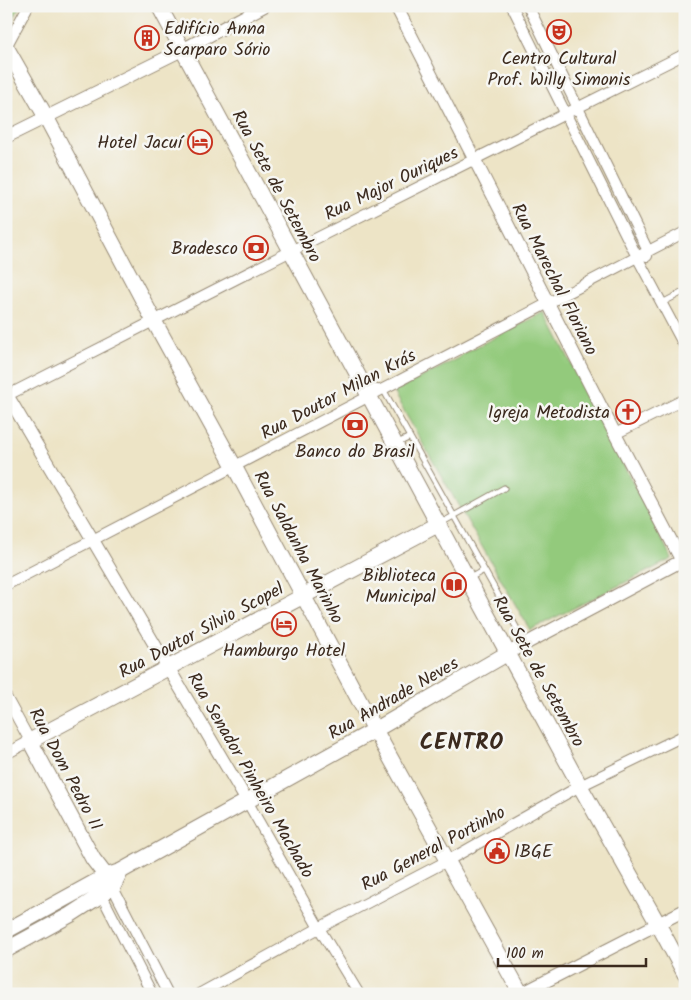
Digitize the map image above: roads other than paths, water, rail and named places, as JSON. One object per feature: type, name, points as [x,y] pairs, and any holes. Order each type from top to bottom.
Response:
[{"type":"main road","name":"Rua Sete de Setembro","points":[[159,6],[291,251],[372,389],[396,444],[468,579],[580,786],[685,974]]},
{"type":"main road","name":"Rua Saldanha Marinho","points":[[6,47],[46,117],[375,730],[521,994]]},
{"type":"main road","name":"Rua Doutor Silvio Scopel","points":[[30,741],[439,524]]},
{"type":"main road","name":"Rua Andrade Neves","points":[[104,885],[121,870],[375,730],[508,653]]},
{"type":"main road","name":"Rua Dom Pedro II","points":[[30,741],[94,859],[104,885]]},
{"type":"main road","points":[[6,931],[104,885]]},
{"type":"main road","points":[[6,950],[70,915],[104,885]]},
{"type":"main road","points":[[31,918],[39,932]]},
{"type":"street","points":[[6,47],[28,6]]},
{"type":"street","points":[[6,137],[182,50],[264,6]]},
{"type":"street","name":"Rua Marechal Floriano","points":[[396,6],[615,434],[684,562]]},
{"type":"street","points":[[528,6],[648,251],[644,269]]},
{"type":"street","points":[[516,7],[612,207],[685,348]]},
{"type":"street","name":"Rua Major Ouriques","points":[[7,395],[685,54]]},
{"type":"street","points":[[584,150],[596,145]]},
{"type":"street","points":[[612,207],[623,201]]},
{"type":"street","name":"Rua Doutor Milan Krás","points":[[6,585],[234,466],[372,389],[548,304],[685,232]]},
{"type":"street","name":"Rua Senador Pinheiro Machado","points":[[7,395],[359,994]]},
{"type":"street","points":[[615,434],[685,399]]},
{"type":"street","name":"Rua Andrade Neves","points":[[508,653],[684,562]]},
{"type":"street","name":"Rua Dom Pedro II","points":[[6,697],[30,741]]},
{"type":"street","name":"Rua General Portinho","points":[[200,994],[580,786],[685,735]]},
{"type":"street","name":"Rua Doutor Silvio Scopel","points":[[6,754],[30,741]]},
{"type":"street","name":"Rua Dom Pedro II","points":[[104,885],[152,994]]},
{"type":"street","name":"Rua Dom Pedro II","points":[[104,885],[168,994]]},
{"type":"street","points":[[521,994],[685,910]]},
{"type":"lane","points":[[662,304],[685,292]]},
{"type":"lane","name":"Rua Sete de Setembro","points":[[372,389],[410,437],[525,644]]},
{"type":"lane","points":[[396,444],[410,437]]},
{"type":"lane","points":[[439,524],[504,488]]},
{"type":"lane","points":[[468,579],[484,570]]},
{"type":"place","name":"Centro Cultural Prof. Willy Simonis","points":[[559,32]]},
{"type":"place","name":"Edifício Anna Scarparo Sório","points":[[147,38]]},
{"type":"place","name":"Hotel Jacuí","points":[[200,142]]},
{"type":"place","name":"Bradesco","points":[[256,248]]},
{"type":"place","name":"Igreja Metodista","points":[[628,412]]},
{"type":"place","name":"Banco do Brasil","points":[[355,425]]},
{"type":"place","name":"Biblioteca Municipal","points":[[454,585]]},
{"type":"place","name":"Hamburgo Hotel","points":[[284,624]]},
{"type":"place","name":"IBGE","points":[[497,851]]},
{"type":"district","name":"CENTRO","points":[[462,741]]}]
